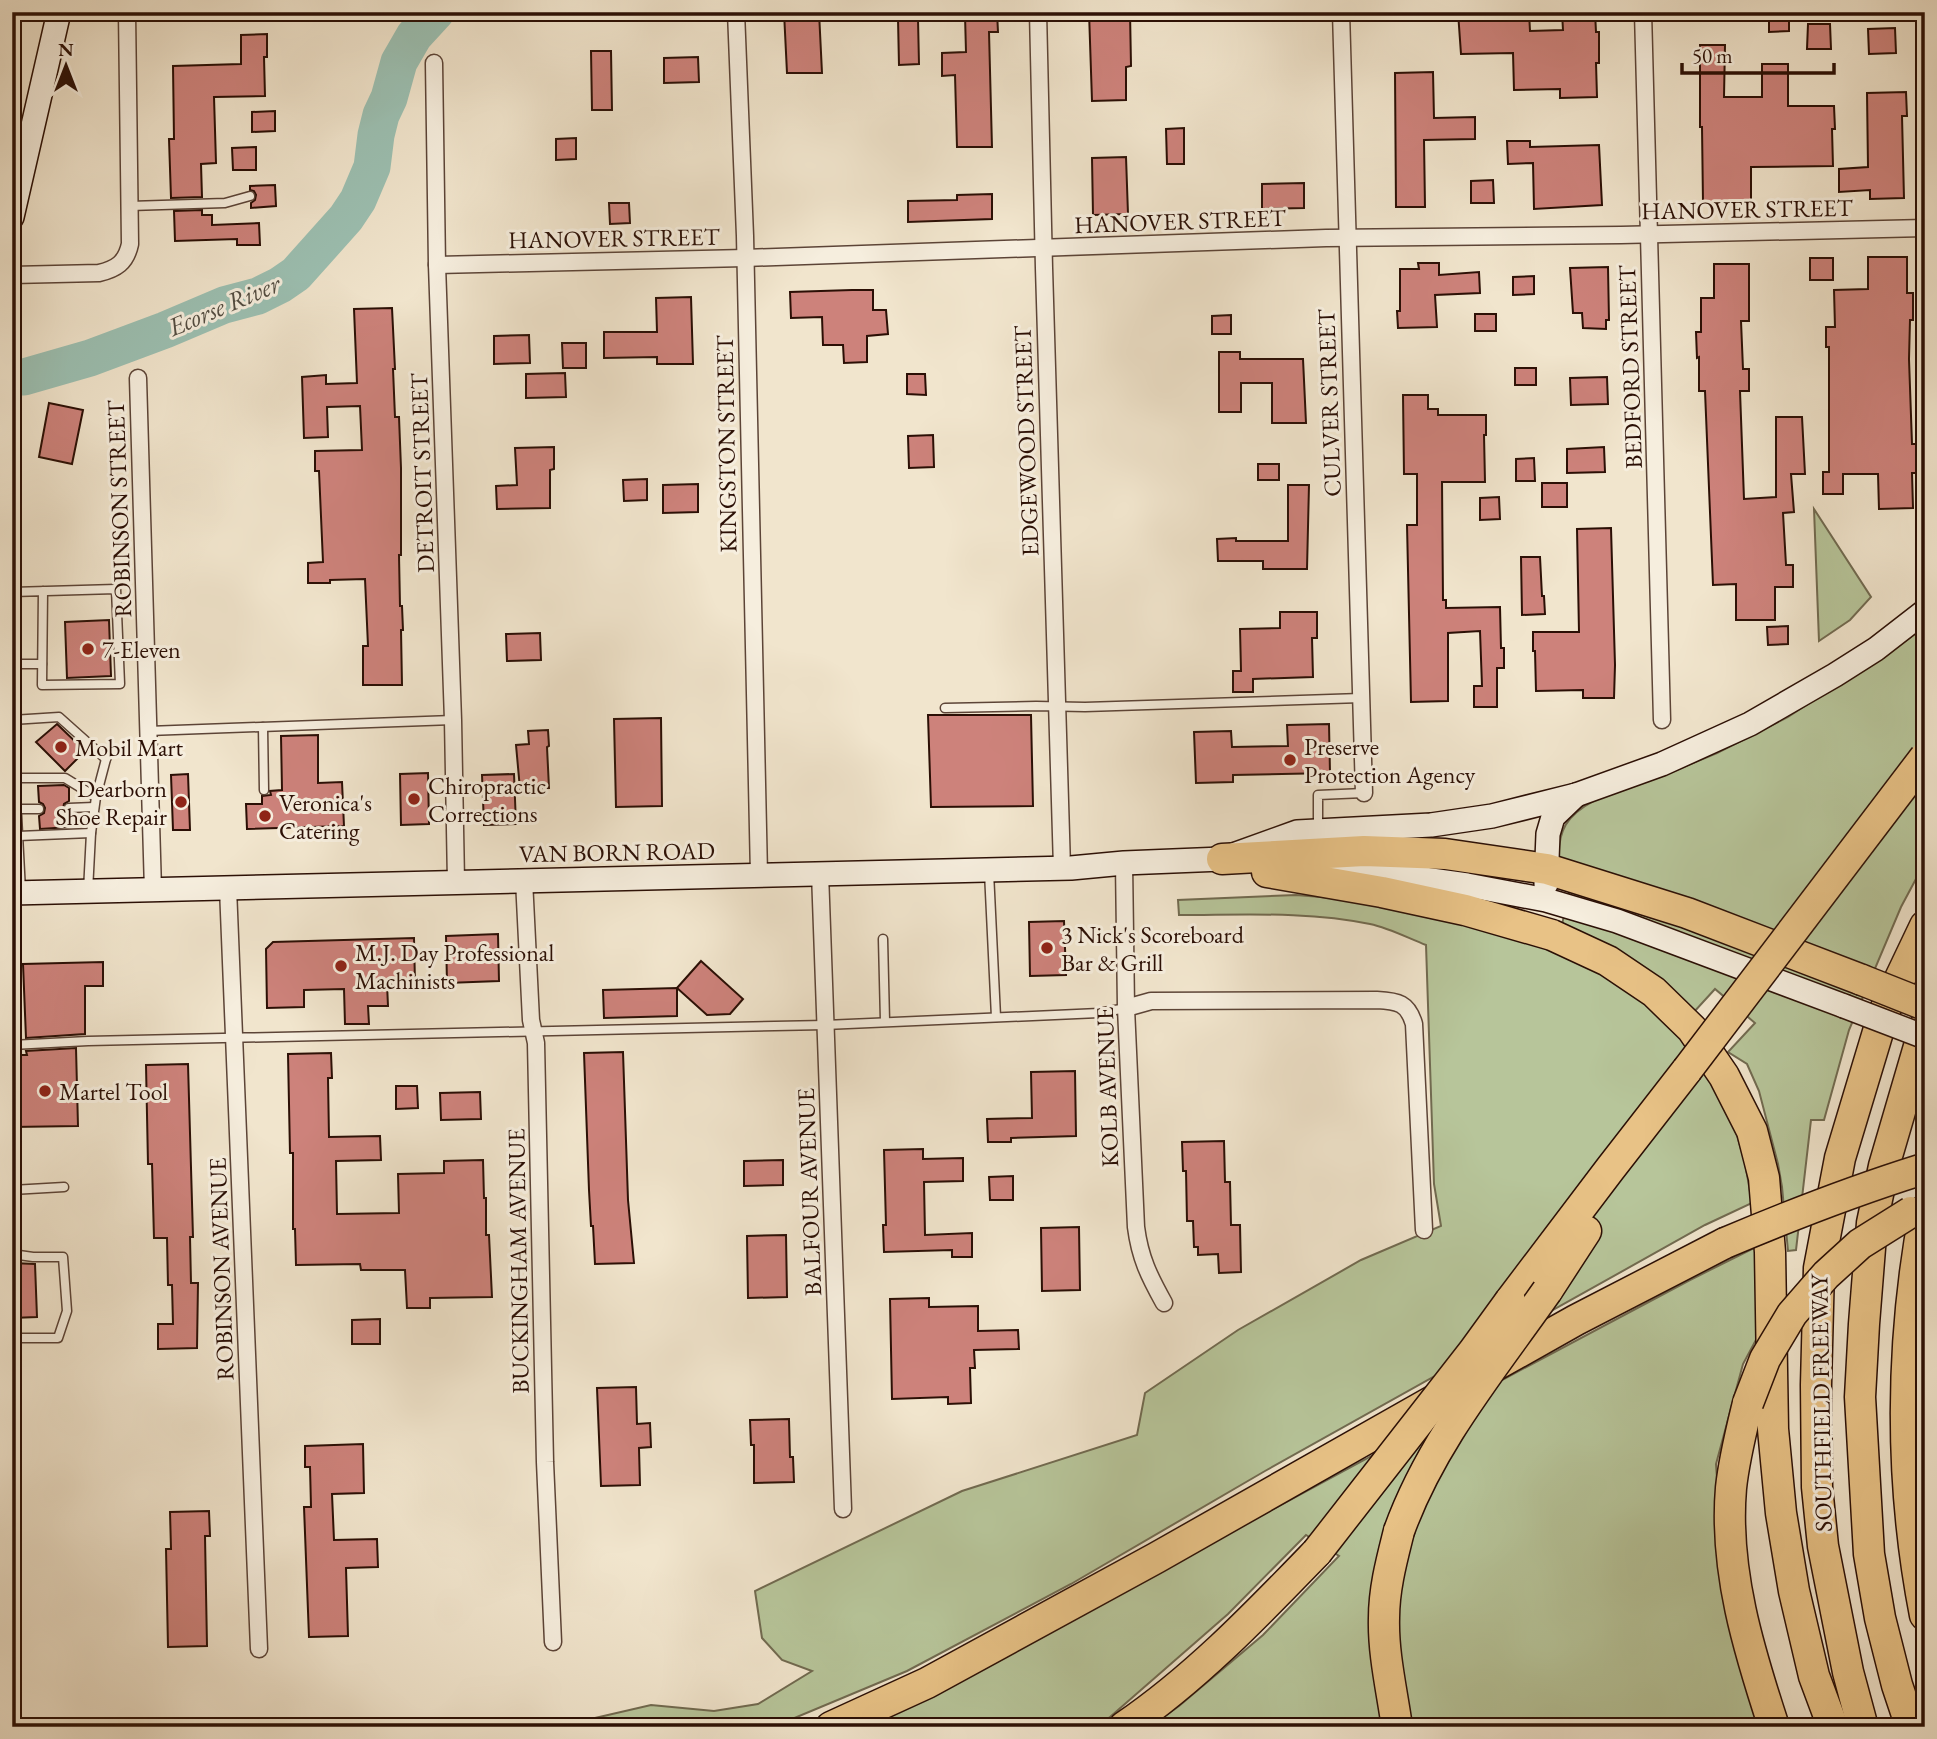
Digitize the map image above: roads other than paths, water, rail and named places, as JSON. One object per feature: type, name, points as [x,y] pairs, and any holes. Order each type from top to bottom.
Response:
[{"type":"highway","points":[[1124,1727],[1196,1670],[1253,1618],[1317,1552],[1473,1352],[1925,757]]},
{"type":"highway","points":[[1222,859],[1364,851],[1446,854],[1547,869],[1687,913],[1925,1005]]},
{"type":"highway","points":[[1267,872],[1465,910],[1552,935],[1608,961],[1654,992],[1692,1029],[1724,1076],[1752,1131],[1764,1178],[1770,1252],[1773,1429],[1781,1513],[1794,1591],[1814,1676],[1847,1726]]},
{"type":"highway","name":"SOUTHFIELD FREEWAY","points":[[1847,1726],[1839,1628],[1823,1546],[1817,1488],[1819,1268],[1840,1158],[1884,1012],[1925,926]]},
{"type":"highway","name":"SOUTHFIELD FREEWAY","points":[[1911,1727],[1896,1685],[1880,1618],[1869,1554],[1860,1397],[1872,1223],[1884,1166],[1925,1026]]},
{"type":"highway","points":[[1397,1727],[1387,1665],[1384,1617],[1388,1575],[1410,1500],[1445,1436],[1547,1291],[1624,1173],[1654,1113]]},
{"type":"highway","points":[[831,1727],[939,1677],[1156,1558],[1576,1320],[1725,1243],[1782,1218],[1925,1168]]},
{"type":"highway","points":[[1774,1727],[1751,1657],[1737,1587],[1731,1537],[1731,1491],[1737,1448],[1748,1404],[1765,1359],[1792,1314],[1826,1275],[1860,1244],[1911,1212],[1925,1208],[1916,1259],[1907,1380],[1911,1530],[1925,1615]]},
{"type":"main road","points":[[12,217],[59,12]]},
{"type":"main road","name":"VAN BORN ROAD","points":[[16,893],[1062,868],[1222,859],[1297,832],[1431,825],[1492,816],[1576,795],[1662,764],[1750,724],[1835,676],[1876,649],[1925,611]]},
{"type":"main road","points":[[1546,900],[1548,834],[1553,817],[1576,795]]},
{"type":"main road","name":"VAN BORN ROAD","points":[[1222,859],[1267,872],[1402,876],[1546,900],[1617,922],[1925,1037]]},
{"type":"street","points":[[12,275],[99,273],[112,270],[122,262],[129,251],[127,12]]},
{"type":"street","name":"KINGSTON STREET","points":[[736,12],[745,258],[759,875]]},
{"type":"street","name":"EDGEWOOD STREET","points":[[1038,12],[1062,868]]},
{"type":"street","name":"CULVER STREET","points":[[1341,12],[1364,793]]},
{"type":"street","name":"BEDFORD STREET","points":[[1643,12],[1662,720]]},
{"type":"street","name":"DETROIT STREET","points":[[434,63],[437,265],[456,882]]},
{"type":"street","name":"HANOVER STREET","points":[[437,265],[745,258],[1347,238],[1925,228]]},
{"type":"street","name":"ROBINSON STREET","points":[[138,378],[153,890]]},
{"type":"street","name":"KOLB AVENUE","points":[[1124,863],[1126,1008],[1136,1227],[1139,1250],[1147,1274],[1164,1303]]},
{"type":"street","name":"BALFOUR AVENUE","points":[[820,873],[843,1508]]},
{"type":"street","name":"BUCKINGHAM AVENUE","points":[[524,880],[533,1031],[536,1043],[545,1462],[553,1642]]},
{"type":"street","name":"ROBINSON AVENUE","points":[[228,888],[259,1649]]},
{"type":"street","points":[[1126,1008],[1151,1002],[1377,1000],[1394,1001],[1405,1006],[1415,1024],[1424,1230]]},
{"type":"lane","points":[[130,206],[225,203],[250,196]]},
{"type":"lane","points":[[12,592],[43,591],[116,589],[120,684],[42,685],[43,591]]},
{"type":"lane","points":[[12,664],[42,664]]},
{"type":"lane","points":[[945,708],[1361,698]]},
{"type":"lane","points":[[12,720],[60,717],[106,759],[94,807],[88,891]]},
{"type":"lane","points":[[148,731],[453,720]]},
{"type":"lane","points":[[12,725],[18,836],[16,893]]},
{"type":"lane","points":[[263,727],[264,790]]},
{"type":"lane","points":[[15,778],[65,778],[96,797]]},
{"type":"lane","points":[[1318,831],[1318,795],[1364,793]]},
{"type":"lane","points":[[69,808],[94,807]]},
{"type":"lane","points":[[17,809],[39,809]]},
{"type":"lane","points":[[18,836],[91,833]]},
{"type":"lane","points":[[988,869],[996,1017]]},
{"type":"lane","points":[[883,939],[885,1021]]},
{"type":"lane","points":[[12,1045],[235,1037],[825,1024],[1099,1013],[1126,1008]]},
{"type":"lane","points":[[12,1189],[64,1187]]},
{"type":"lane","points":[[12,1254],[63,1257],[67,1311],[58,1338],[12,1338]]},
{"type":"waterway","name":"Ecorse River","points":[[24,377],[90,358],[224,305],[258,296],[296,274],[346,218],[358,200],[372,167],[381,115],[389,98],[399,62],[414,36],[436,12]]},
{"type":"place","name":"7-Eleven","points":[[88,649]]},
{"type":"place","name":"Mobil Mart","points":[[61,747]]},
{"type":"place","name":"Preserve Protection Agency","points":[[1290,760]]},
{"type":"place","name":"Chiropractic Corrections","points":[[414,799]]},
{"type":"place","name":"Dearborn Shoe Repair","points":[[181,802]]},
{"type":"place","name":"Veronica's Catering","points":[[265,816]]},
{"type":"place","name":"3 Nick's Scoreboard Bar & Grill","points":[[1047,948]]},
{"type":"place","name":"M.J. Day Professional Machinists","points":[[341,966]]},
{"type":"place","name":"Martel Tool","points":[[45,1091]]}]
